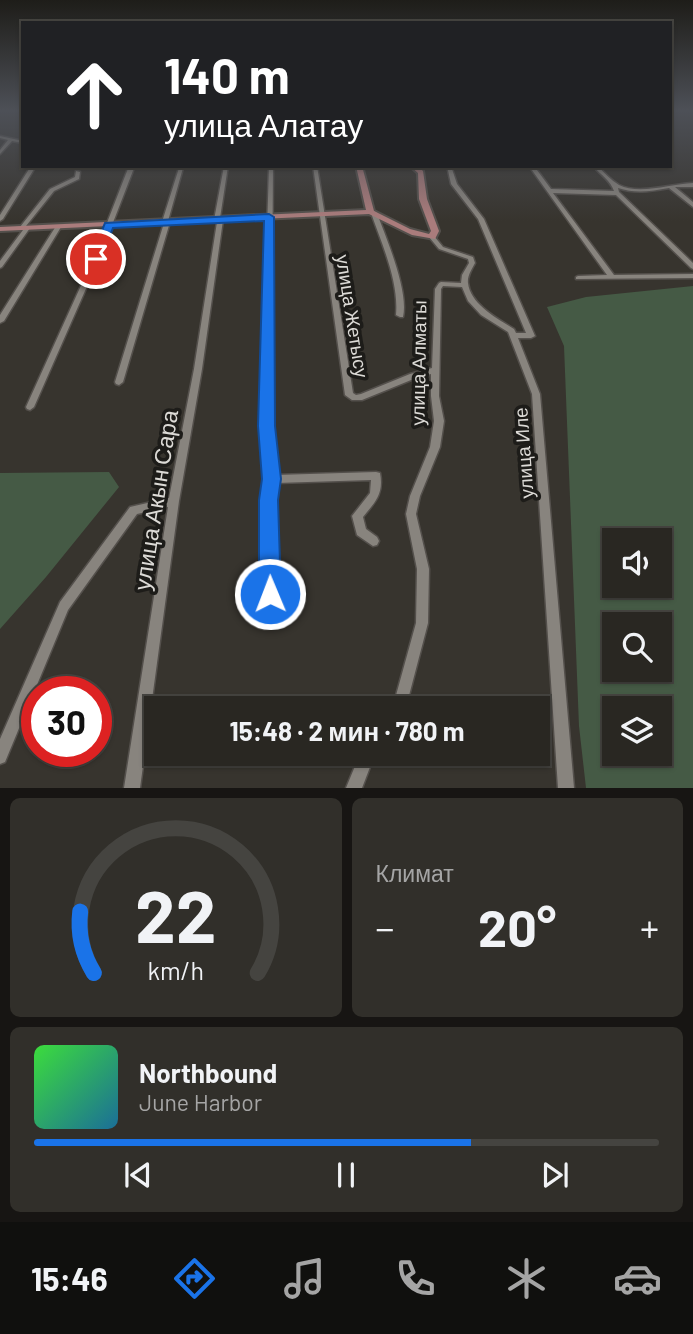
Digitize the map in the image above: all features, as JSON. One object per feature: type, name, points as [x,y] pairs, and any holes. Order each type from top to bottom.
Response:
[{"type":"street","points":[[0,219],[33,168]]},
{"type":"street","points":[[30,407],[132,168]]},
{"type":"street","name":"улица Акын Сара","points":[[132,788],[174,501],[198,369],[226,168]]},
{"type":"street","points":[[270,594],[268,500],[271,479],[266,426],[271,168]]},
{"type":"street","points":[[315,168],[321,215]]},
{"type":"street","points":[[360,168],[398,290],[400,315]]},
{"type":"street","points":[[416,168],[421,172],[423,200],[432,216],[435,231],[432,237]]},
{"type":"street","points":[[450,168],[454,184],[481,219],[531,336],[513,335]]},
{"type":"street","points":[[532,168],[612,278]]},
{"type":"street","points":[[597,168],[693,267]]},
{"type":"street","points":[[119,382],[181,169]]},
{"type":"street","points":[[0,266],[52,190],[77,178],[78,172]]},
{"type":"street","points":[[548,191],[642,192],[693,185]]},
{"type":"street","points":[[672,188],[693,205]]},
{"type":"street","points":[[0,229],[372,213],[395,227],[422,237],[432,237]]},
{"type":"street","name":"улица Жетысу","points":[[321,215],[349,394],[355,398],[362,397],[412,376],[436,370]]},
{"type":"street","points":[[0,321],[58,227]]},
{"type":"street","points":[[432,237],[441,248],[471,258],[472,263],[465,275],[464,285]]},
{"type":"street","points":[[578,278],[693,275]]},
{"type":"street","name":"улица Алматы","points":[[403,696],[422,624],[423,569],[411,514],[415,496],[435,447],[439,421],[435,396],[438,289],[441,284],[464,285]]},
{"type":"street","name":"улица Иле","points":[[464,285],[478,306],[513,335],[536,394],[566,788]]},
{"type":"street","points":[[271,479],[376,476],[375,494],[357,516],[361,532],[373,541]]},
{"type":"street","points":[[0,757],[64,606],[134,510],[174,501]]},
{"type":"street","points":[[354,788],[363,766]]},
{"type":"green space","points":[[693,286],[693,788],[586,788],[579,726],[564,346],[547,307],[586,297]]},
{"type":"green space","points":[[109,472],[119,487],[0,629],[0,473]]},
{"type":"route","points":[[96,259],[109,225],[269,217],[269,364],[266,426],[271,479],[268,500],[270,594]]}]
